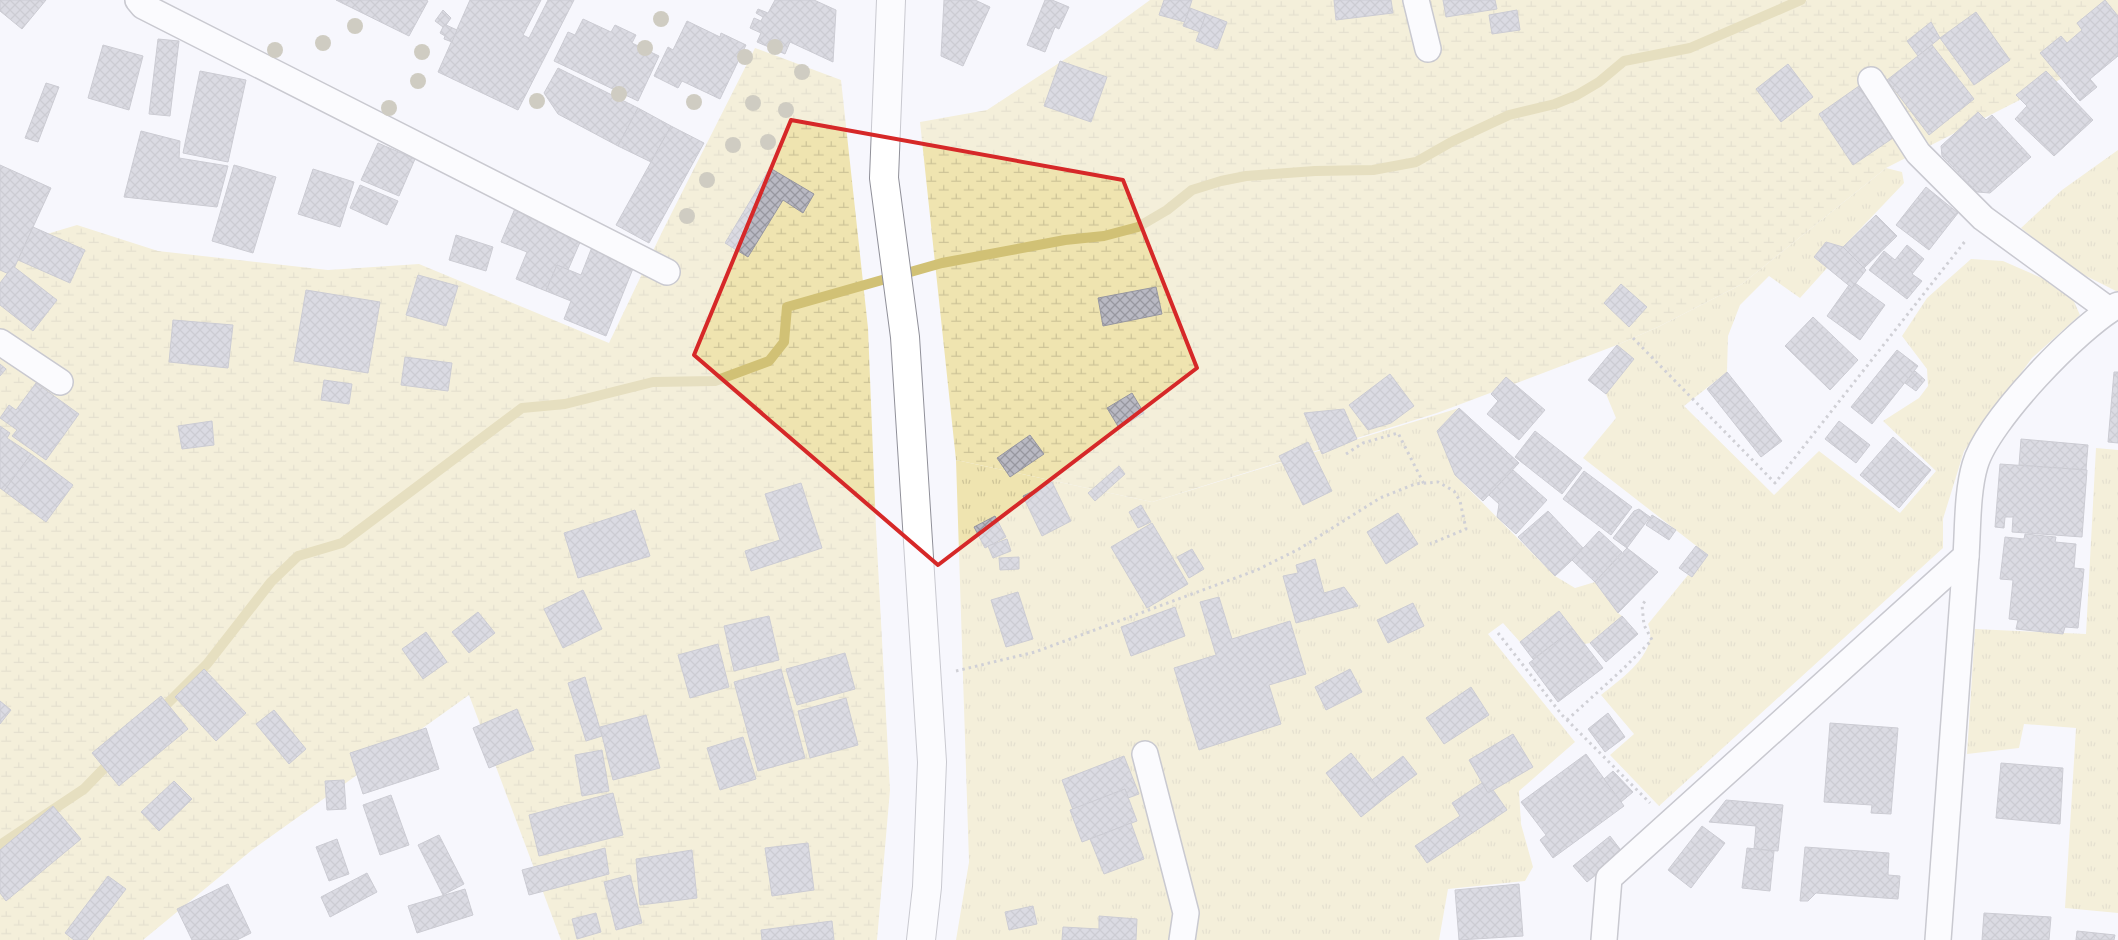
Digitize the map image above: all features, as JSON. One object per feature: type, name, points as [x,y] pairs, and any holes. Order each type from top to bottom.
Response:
[{"type":"main road","points":[[890,0],[884,178],[904,337],[932,762],[927,887],[921,940]]},
{"type":"street","points":[[138,0],[143,6],[667,272]]},
{"type":"street","points":[[1416,0],[1428,49]]},
{"type":"street","points":[[1871,80],[1918,153],[1983,218],[2114,308],[2038,374],[1985,441],[1974,465],[1938,940]]},
{"type":"street","points":[[0,342],[60,382]]},
{"type":"street","points":[[1604,940],[1609,878],[1966,556]]},
{"type":"street","points":[[1145,754],[1186,913],[1182,940]]},
{"type":"path","points":[[1633,338],[1775,483],[1983,218]]},
{"type":"path","points":[[1346,454],[1363,443],[1398,433],[1424,484]]},
{"type":"path","points":[[927,679],[1034,652],[1257,570],[1299,549],[1380,498],[1415,484],[1438,482],[1454,491],[1460,501],[1466,530],[1430,544]]},
{"type":"path","points":[[1567,720],[1652,640],[1644,625],[1642,605],[1646,600]]},
{"type":"path","points":[[1498,633],[1567,720],[1669,824]]},
{"type":"highlighted area","points":[[791,120],[1123,180],[1197,368],[938,565],[694,355]]},
{"type":"green space","points":[[1150,0],[2118,0],[2118,37],[2061,79],[1886,168],[1742,284],[1658,327],[1617,345],[1437,413],[1152,502],[956,460],[920,122],[987,110],[1102,35]]},
{"type":"green space","points":[[755,48],[841,80],[868,328],[876,528],[890,790],[877,940],[561,940],[469,695],[252,850],[143,940],[0,940],[0,248],[77,225],[158,251],[328,270],[419,264],[609,343],[662,232]]},
{"type":"green space","points":[[2118,150],[2118,292],[2072,269],[2021,228],[2062,190]]},
{"type":"green space","points":[[1886,168],[1902,172],[1904,183],[1843,247],[1826,242],[1814,257],[1827,268],[1800,298],[1769,276],[1740,305],[1728,336],[1727,372],[1684,406],[1774,495],[1819,451],[1900,513],[1936,471],[1883,421],[1919,398],[1928,386],[1927,369],[1902,336],[1927,298],[1971,259],[2003,261],[2044,279],[2061,292],[2072,297],[2080,315],[2032,358],[1964,451],[1943,519],[1943,548],[1659,806],[1610,755],[1634,734],[1601,695],[1628,673],[1644,655],[1649,645],[1650,634],[1648,624],[1688,575],[1692,577],[1708,555],[1583,458],[1616,418],[1606,394],[1634,359],[1617,345],[1658,327],[1742,284]]},
{"type":"green space","points":[[1459,408],[1437,431],[1455,475],[1555,576],[1575,588],[1595,582],[1622,616],[1590,643],[1585,644],[1559,611],[1520,642],[1503,623],[1488,634],[1575,742],[1519,791],[1521,824],[1533,867],[1525,881],[1448,889],[1439,940],[956,940],[969,862],[956,460],[1152,502]]},
{"type":"green space","points":[[2096,448],[2118,450],[2118,913],[2065,908],[2076,728],[2024,724],[2019,748],[1967,754],[1975,629],[2086,634]]},
{"type":"building","points":[[0,0],[46,0],[22,29],[0,11]]},
{"type":"building","points":[[336,0],[426,0],[428,1],[409,36]]},
{"type":"building","points":[[470,0],[541,0],[523,35],[529,38],[548,0],[574,0],[518,110],[438,72]]},
{"type":"building","points":[[775,0],[814,0],[836,10],[833,62],[790,42],[785,54],[757,42],[761,33],[750,28],[754,18],[761,21],[763,17],[756,13],[758,9],[768,13]]},
{"type":"building","points":[[944,0],[975,0],[990,7],[963,66],[941,56]]},
{"type":"building","points":[[1045,0],[1052,0],[1069,7],[1059,29],[1055,27],[1045,52],[1027,45]]},
{"type":"building","points":[[1164,0],[1192,0],[1185,22],[1159,15]]},
{"type":"building","points":[[1334,0],[1391,0],[1393,13],[1336,20]]},
{"type":"building","points":[[1443,0],[1495,0],[1497,9],[1446,17]]},
{"type":"building","points":[[2105,0],[2118,16],[2118,56],[2090,79],[2097,87],[2080,101],[2040,53],[2061,36],[2067,43],[2082,30],[2077,23]]},
{"type":"building","points":[[1190,8],[1206,14],[1200,32],[1183,26]]},
{"type":"building","points":[[443,10],[451,18],[446,25],[457,30],[452,42],[444,39],[445,36],[440,33],[443,27],[435,21]]},
{"type":"building","points":[[1517,10],[1520,30],[1492,34],[1489,15]]},
{"type":"building","points":[[1976,12],[2010,60],[1974,85],[1940,38]]},
{"type":"building","points":[[1206,14],[1227,22],[1217,49],[1196,41]]},
{"type":"building","points":[[583,19],[611,32],[615,25],[636,35],[632,43],[659,56],[638,101],[554,61],[568,32],[575,35]]},
{"type":"building","points":[[687,21],[720,37],[721,33],[746,45],[720,99],[682,81],[678,88],[654,76],[668,47],[673,50]]},
{"type":"building","points":[[1931,22],[1940,38],[1918,56],[1907,41]]},
{"type":"building","points":[[158,39],[179,41],[170,116],[149,114]]},
{"type":"building","points":[[103,45],[143,56],[129,110],[88,98]]},
{"type":"building","points":[[1932,45],[1974,99],[1929,135],[1887,80]]},
{"type":"building","points":[[1060,61],[1107,77],[1091,122],[1044,106]]},
{"type":"building","points":[[1788,64],[1813,97],[1781,122],[1756,89]]},
{"type":"building","points":[[558,68],[638,108],[618,146],[558,114],[544,93]]},
{"type":"building","points":[[200,71],[246,80],[228,162],[183,153]]},
{"type":"building","points":[[2046,71],[2093,120],[2054,156],[2015,119],[2027,106],[2016,95]]},
{"type":"building","points":[[46,83],[59,87],[38,142],[25,138]]},
{"type":"building","points":[[1859,86],[1893,138],[1853,165],[1819,114]]},
{"type":"building","points":[[638,108],[671,126],[651,162],[618,146]]},
{"type":"building","points":[[1978,112],[1986,120],[1992,115],[2031,157],[1990,193],[1977,192],[1942,156],[1941,146]]},
{"type":"building","points":[[671,126],[704,143],[649,243],[616,225]]},
{"type":"building","points":[[141,131],[180,141],[179,158],[228,166],[217,207],[124,197]]},
{"type":"building","points":[[378,143],[415,159],[399,196],[361,180]]},
{"type":"building","points":[[0,165],[51,188],[11,275],[0,270]]},
{"type":"building","points":[[234,165],[276,177],[253,253],[212,241]]},
{"type":"building","points":[[770,168],[814,194],[803,213],[783,200],[748,257],[725,243]]},
{"type":"building","points":[[313,169],[354,182],[340,227],[298,214]]},
{"type":"building","points":[[360,185],[398,201],[387,225],[350,208]]},
{"type":"building","points":[[1926,187],[1958,213],[1929,250],[1896,225]]},
{"type":"building","points":[[516,206],[584,233],[568,270],[557,265],[546,291],[516,279],[527,252],[501,242]]},
{"type":"building","points":[[1876,215],[1897,236],[1863,269],[1843,247]]},
{"type":"building","points":[[33,227],[85,250],[70,283],[18,260]]},
{"type":"building","points":[[456,235],[493,247],[486,271],[449,260]]},
{"type":"building","points":[[1826,242],[1843,247],[1866,270],[1852,288],[1814,257]]},
{"type":"building","points":[[1907,245],[1924,259],[1912,274],[1922,281],[1907,299],[1869,270],[1884,251],[1895,260]]},
{"type":"building","points":[[592,247],[636,261],[606,336],[564,319],[571,301],[546,291],[557,265],[581,275]]},
{"type":"building","points":[[13,266],[57,300],[33,331],[0,305],[0,283]]},
{"type":"building","points":[[418,275],[458,286],[446,326],[406,315]]},
{"type":"building","points":[[1855,283],[1885,305],[1860,340],[1827,316],[1849,285],[1852,288]]},
{"type":"building","points":[[1621,284],[1647,307],[1629,327],[1604,303]]},
{"type":"building","points":[[1156,287],[1162,314],[1103,326],[1098,298]]},
{"type":"building","points":[[306,290],[380,302],[368,373],[294,361]]},
{"type":"building","points":[[1813,317],[1858,360],[1830,390],[1785,346]]},
{"type":"building","points":[[173,320],[233,325],[228,368],[169,362]]},
{"type":"building","points":[[1617,345],[1634,359],[1606,394],[1588,380]]},
{"type":"building","points":[[1897,350],[1918,366],[1872,424],[1851,407]]},
{"type":"building","points":[[405,357],[452,363],[448,391],[401,385]]},
{"type":"building","points":[[0,364],[6,369],[0,376]]},
{"type":"building","points":[[1915,371],[1925,380],[1916,391],[1905,383]]},
{"type":"building","points":[[1727,372],[1782,441],[1761,457],[1707,389]]},
{"type":"building","points":[[2114,372],[2118,372],[2118,443],[2108,442]]},
{"type":"building","points":[[1390,374],[1414,406],[1391,423],[1368,430],[1349,405]]},
{"type":"building","points":[[1506,377],[1545,410],[1519,440],[1487,414],[1498,401],[1491,394]]},
{"type":"building","points":[[324,380],[352,384],[349,404],[321,400]]},
{"type":"building","points":[[36,383],[79,414],[46,460],[12,436],[17,430],[0,418],[9,405],[16,410]]},
{"type":"building","points":[[1132,393],[1144,413],[1119,428],[1107,408]]},
{"type":"building","points":[[1459,408],[1519,463],[1483,501],[1455,475],[1437,431]]},
{"type":"building","points":[[1344,409],[1357,439],[1322,454],[1304,413]]},
{"type":"building","points":[[212,421],[214,445],[182,449],[178,426]]},
{"type":"building","points":[[1839,421],[1870,445],[1856,463],[1825,439]]},
{"type":"building","points":[[0,426],[10,433],[7,438],[31,454],[4,491],[0,488]]},
{"type":"building","points":[[1535,431],[1582,468],[1562,494],[1515,457]]},
{"type":"building","points":[[1030,435],[1044,454],[1010,477],[997,458]]},
{"type":"building","points":[[1893,437],[1931,470],[1899,508],[1860,475]]},
{"type":"building","points":[[2021,439],[2088,445],[2086,470],[2019,465]]},
{"type":"building","points":[[1308,442],[1332,491],[1303,505],[1279,456]]},
{"type":"building","points":[[31,454],[73,485],[46,522],[4,491]]},
{"type":"building","points":[[2000,464],[2087,470],[2082,537],[2012,532],[2013,517],[2005,517],[2004,528],[1995,527]]},
{"type":"building","points":[[1119,466],[1125,474],[1095,501],[1088,493]]},
{"type":"building","points":[[1513,470],[1547,500],[1516,534],[1497,517],[1499,504],[1489,495]]},
{"type":"building","points":[[1584,471],[1632,507],[1611,535],[1563,499]]},
{"type":"building","points":[[1052,482],[1071,521],[1042,536],[1023,496]]},
{"type":"building","points":[[801,483],[822,548],[751,571],[745,551],[780,540],[765,494]]},
{"type":"building","points":[[1141,505],[1151,522],[1138,528],[1129,512]]},
{"type":"building","points":[[1639,509],[1650,517],[1627,548],[1613,538],[1634,511]]},
{"type":"building","points":[[635,510],[650,556],[578,578],[564,533]]},
{"type":"building","points":[[1548,511],[1584,549],[1555,576],[1518,537]]},
{"type":"building","points":[[1398,513],[1418,544],[1386,564],[1367,532]]},
{"type":"building","points":[[1652,515],[1676,530],[1669,540],[1646,525]]},
{"type":"building","points":[[995,516],[1006,537],[985,548],[974,527]]},
{"type":"building","points":[[1152,523],[1188,584],[1147,608],[1111,547]]},
{"type":"building","points":[[1599,531],[1622,552],[1595,582],[1572,560]]},
{"type":"building","points":[[2025,534],[2056,537],[2055,542],[2076,544],[2074,568],[2084,569],[2078,628],[2065,627],[2063,634],[2016,629],[2018,620],[2009,619],[2013,580],[2000,579],[2005,537],[2024,539]]},
{"type":"building","points":[[1007,539],[1011,551],[993,558],[988,546]]},
{"type":"building","points":[[1696,546],[1708,555],[1692,577],[1679,568]]},
{"type":"building","points":[[1627,548],[1658,572],[1618,613],[1595,582]]},
{"type":"building","points":[[1192,549],[1204,569],[1189,578],[1177,557]]},
{"type":"building","points":[[1019,557],[1019,569],[1000,570],[999,558]]},
{"type":"building","points":[[1315,559],[1324,593],[1344,587],[1358,606],[1296,623],[1283,576],[1298,573],[1296,565]]},
{"type":"building","points":[[583,590],[602,629],[563,648],[544,609]]},
{"type":"building","points":[[1018,592],[1033,639],[1006,647],[991,600]]},
{"type":"building","points":[[1219,597],[1232,639],[1290,621],[1306,674],[1269,685],[1281,724],[1199,750],[1174,668],[1216,655],[1200,602]]},
{"type":"building","points":[[1413,603],[1424,626],[1388,643],[1377,620]]},
{"type":"building","points":[[1175,607],[1185,636],[1131,656],[1121,627]]},
{"type":"building","points":[[1559,611],[1573,629],[1533,659],[1520,642]]},
{"type":"building","points":[[478,612],[495,633],[469,653],[452,632]]},
{"type":"building","points":[[769,616],[779,660],[734,671],[724,626]]},
{"type":"building","points":[[1622,616],[1638,634],[1606,662],[1590,643]]},
{"type":"building","points":[[1573,629],[1603,668],[1558,702],[1529,663]]},
{"type":"building","points":[[426,632],[447,662],[423,679],[402,649]]},
{"type":"building","points":[[718,644],[729,687],[690,698],[678,655]]},
{"type":"building","points":[[845,653],[855,689],[797,705],[786,669]]},
{"type":"building","points":[[204,669],[246,713],[216,741],[175,697]]},
{"type":"building","points":[[781,669],[805,758],[758,771],[734,682]]},
{"type":"building","points":[[1350,669],[1362,692],[1326,710],[1315,687]]},
{"type":"building","points":[[585,677],[602,736],[586,741],[568,683]]},
{"type":"building","points":[[1471,687],[1489,715],[1444,744],[1426,718]]},
{"type":"building","points":[[161,696],[188,729],[119,786],[92,753]]},
{"type":"building","points":[[846,698],[858,745],[810,758],[798,711]]},
{"type":"building","points":[[0,701],[11,710],[0,724]]},
{"type":"building","points":[[517,709],[534,750],[489,768],[473,728]]},
{"type":"building","points":[[274,710],[306,749],[289,764],[256,724]]},
{"type":"building","points":[[1608,713],[1625,737],[1605,752],[1588,729]]},
{"type":"building","points":[[646,715],[660,768],[613,780],[600,727]]},
{"type":"building","points":[[1830,723],[1898,728],[1891,814],[1871,813],[1872,805],[1824,802]]},
{"type":"building","points":[[426,728],[439,769],[363,794],[350,753]]},
{"type":"building","points":[[1513,734],[1533,767],[1488,793],[1469,760]]},
{"type":"building","points":[[743,737],[756,779],[720,790],[707,748]]},
{"type":"building","points":[[602,750],[609,791],[582,796],[575,755]]},
{"type":"building","points":[[1351,753],[1386,797],[1361,817],[1326,773]]},
{"type":"building","points":[[1586,754],[1624,806],[1553,858],[1540,840],[1546,835],[1521,802]]},
{"type":"building","points":[[1124,756],[1139,794],[1128,798],[1125,789],[1073,810],[1062,780]]},
{"type":"building","points":[[1403,756],[1417,774],[1386,797],[1372,780]]},
{"type":"building","points":[[2001,763],[2063,768],[2060,824],[1996,818]]},
{"type":"building","points":[[1613,771],[1633,792],[1621,802],[1604,779]]},
{"type":"building","points":[[344,780],[346,809],[327,810],[325,781]]},
{"type":"building","points":[[174,781],[192,799],[159,831],[141,812]]},
{"type":"building","points":[[1482,783],[1488,793],[1493,790],[1507,810],[1427,863],[1415,846],[1460,816],[1452,803]]},
{"type":"building","points":[[1125,789],[1137,821],[1082,842],[1070,810]]},
{"type":"building","points":[[613,793],[623,835],[539,856],[529,815]]},
{"type":"building","points":[[391,795],[409,845],[380,855],[363,805]]},
{"type":"building","points":[[1726,800],[1783,805],[1778,851],[1754,849],[1756,826],[1709,822]]},
{"type":"building","points":[[53,806],[81,839],[6,901],[0,893],[0,850]]},
{"type":"building","points":[[1131,823],[1144,859],[1104,874],[1090,839]]},
{"type":"building","points":[[1702,826],[1725,843],[1691,888],[1668,870]]},
{"type":"building","points":[[439,835],[464,884],[443,895],[418,845]]},
{"type":"building","points":[[1610,836],[1623,853],[1587,882],[1573,866]]},
{"type":"building","points":[[337,839],[349,874],[329,881],[316,847]]},
{"type":"building","points":[[808,843],[814,890],[772,896],[765,848]]},
{"type":"building","points":[[1805,847],[1889,853],[1888,875],[1900,876],[1898,899],[1816,893],[1808,901],[1800,901]]},
{"type":"building","points":[[605,848],[609,874],[529,895],[522,870]]},
{"type":"building","points":[[1747,848],[1774,851],[1770,891],[1742,888]]},
{"type":"building","points":[[692,850],[697,898],[640,905],[636,859]]},
{"type":"building","points":[[367,873],[377,892],[330,917],[321,897]]},
{"type":"building","points":[[630,875],[642,923],[616,930],[604,882]]},
{"type":"building","points":[[108,876],[126,889],[87,940],[74,940],[65,933]]},
{"type":"building","points":[[228,884],[251,933],[237,940],[192,940],[177,909]]},
{"type":"building","points":[[1519,884],[1523,936],[1459,940],[1455,890]]},
{"type":"building","points":[[465,889],[473,915],[417,933],[408,906]]},
{"type":"building","points":[[1033,906],[1037,924],[1009,930],[1005,912]]},
{"type":"building","points":[[596,913],[601,932],[577,939],[572,919]]},
{"type":"building","points":[[1984,913],[2051,917],[2049,940],[1982,940]]},
{"type":"building","points":[[1099,916],[1137,919],[1136,940],[1062,940],[1063,927],[1099,929]]},
{"type":"building","points":[[832,921],[834,940],[762,940],[761,930]]},
{"type":"building","points":[[2077,931],[2115,935],[2114,940],[2076,940]]},
{"type":"waterway","points":[[159,712],[207,664],[271,582],[298,556],[342,543],[522,408],[565,404],[653,382],[715,381],[769,361],[784,342],[787,307],[942,263],[1065,240],[1104,236],[1138,227],[1167,210],[1192,190],[1221,181],[1246,176],[1315,171],[1373,170],[1416,162],[1453,141],[1509,115],[1555,104],[1577,95],[1599,82],[1624,61],[1690,48],[1801,0]]},
{"type":"waterway","points":[[0,845],[84,789],[114,758]]}]
